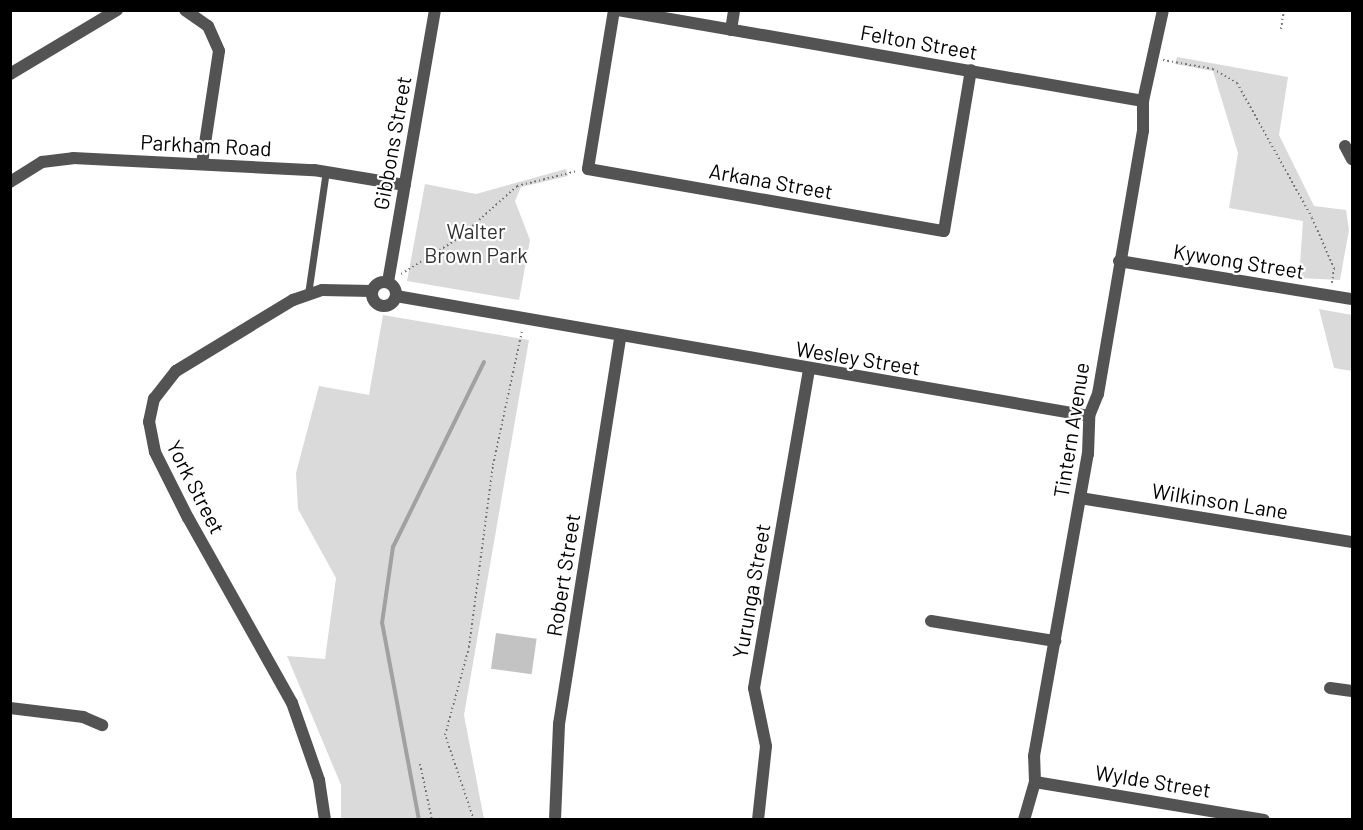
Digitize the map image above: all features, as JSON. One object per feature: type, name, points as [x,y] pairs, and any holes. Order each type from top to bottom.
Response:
[{"type":"street","points":[[10,74],[117,10]]},
{"type":"street","points":[[185,10],[208,26],[219,51],[202,164]]},
{"type":"street","name":"Gibbons Street","points":[[389,277],[435,10]]},
{"type":"street","points":[[588,169],[616,10]]},
{"type":"street","name":"Felton Street","points":[[616,10],[1143,101]]},
{"type":"street","points":[[731,30],[734,10]]},
{"type":"street","name":"Tintern Avenue","points":[[1024,819],[1035,782],[1034,756],[1080,498],[1089,416],[1098,394],[1143,131],[1143,101],[1155,59],[1163,10]]},
{"type":"street","name":"Arkana Street","points":[[588,169],[944,231],[971,70]]},
{"type":"street","points":[[1345,146],[1353,159]]},
{"type":"street","name":"Parkham Road","points":[[10,182],[62,158],[326,171],[405,185]]},
{"type":"street","name":"Kywong Street","points":[[1119,261],[1353,299]]},
{"type":"street","points":[[396,296],[389,277],[372,291],[381,305],[396,296],[620,338]]},
{"type":"street","name":"York Street","points":[[325,819],[319,780],[292,703],[178,499],[151,443],[148,422],[154,399],[176,372],[308,294],[372,291]]},
{"type":"street","name":"Wesley Street","points":[[620,338],[1089,416]]},
{"type":"street","name":"Robert Street","points":[[555,819],[559,724],[620,338]]},
{"type":"street","name":"Yurunga Street","points":[[758,819],[766,746],[754,688],[809,370]]},
{"type":"street","name":"Wilkinson Lane","points":[[1080,498],[1353,542]]},
{"type":"street","points":[[931,621],[1055,641]]},
{"type":"street","points":[[1330,688],[1353,692]]},
{"type":"street","points":[[10,708],[84,717],[102,725]]},
{"type":"street","name":"Wylde Street","points":[[1035,782],[1264,819]]},
{"type":"lane","points":[[308,294],[326,171]]},
{"type":"path","points":[[1281,28],[1284,10]]},
{"type":"path","points":[[1155,59],[1213,69],[1237,83],[1334,268],[1330,295]]},
{"type":"path","points":[[389,277],[401,274],[459,237],[517,186],[588,169]]},
{"type":"path","points":[[474,819],[445,735],[469,647],[494,465],[524,320]]},
{"type":"path","points":[[420,764],[432,819]]},
{"type":"green space","points":[[1177,57],[1288,77],[1279,135],[1314,206],[1346,210],[1349,230],[1340,280],[1299,278],[1303,221],[1229,208],[1238,153],[1213,71],[1175,64]]},
{"type":"green space","name":"Walter Brown Park","points":[[566,169],[568,176],[521,187],[515,201],[530,240],[519,300],[407,281],[425,184],[476,194]]},
{"type":"green space","points":[[1319,309],[1352,315],[1352,371],[1334,368]]},
{"type":"green space","points":[[383,315],[529,340],[464,715],[484,819],[341,819],[341,785],[287,656],[325,659],[336,578],[298,509],[296,473],[319,386],[369,395]]},
{"type":"building","points":[[496,633],[537,639],[532,674],[491,669]]},
{"type":"waterway","points":[[419,820],[382,623],[393,547],[484,362]]}]
